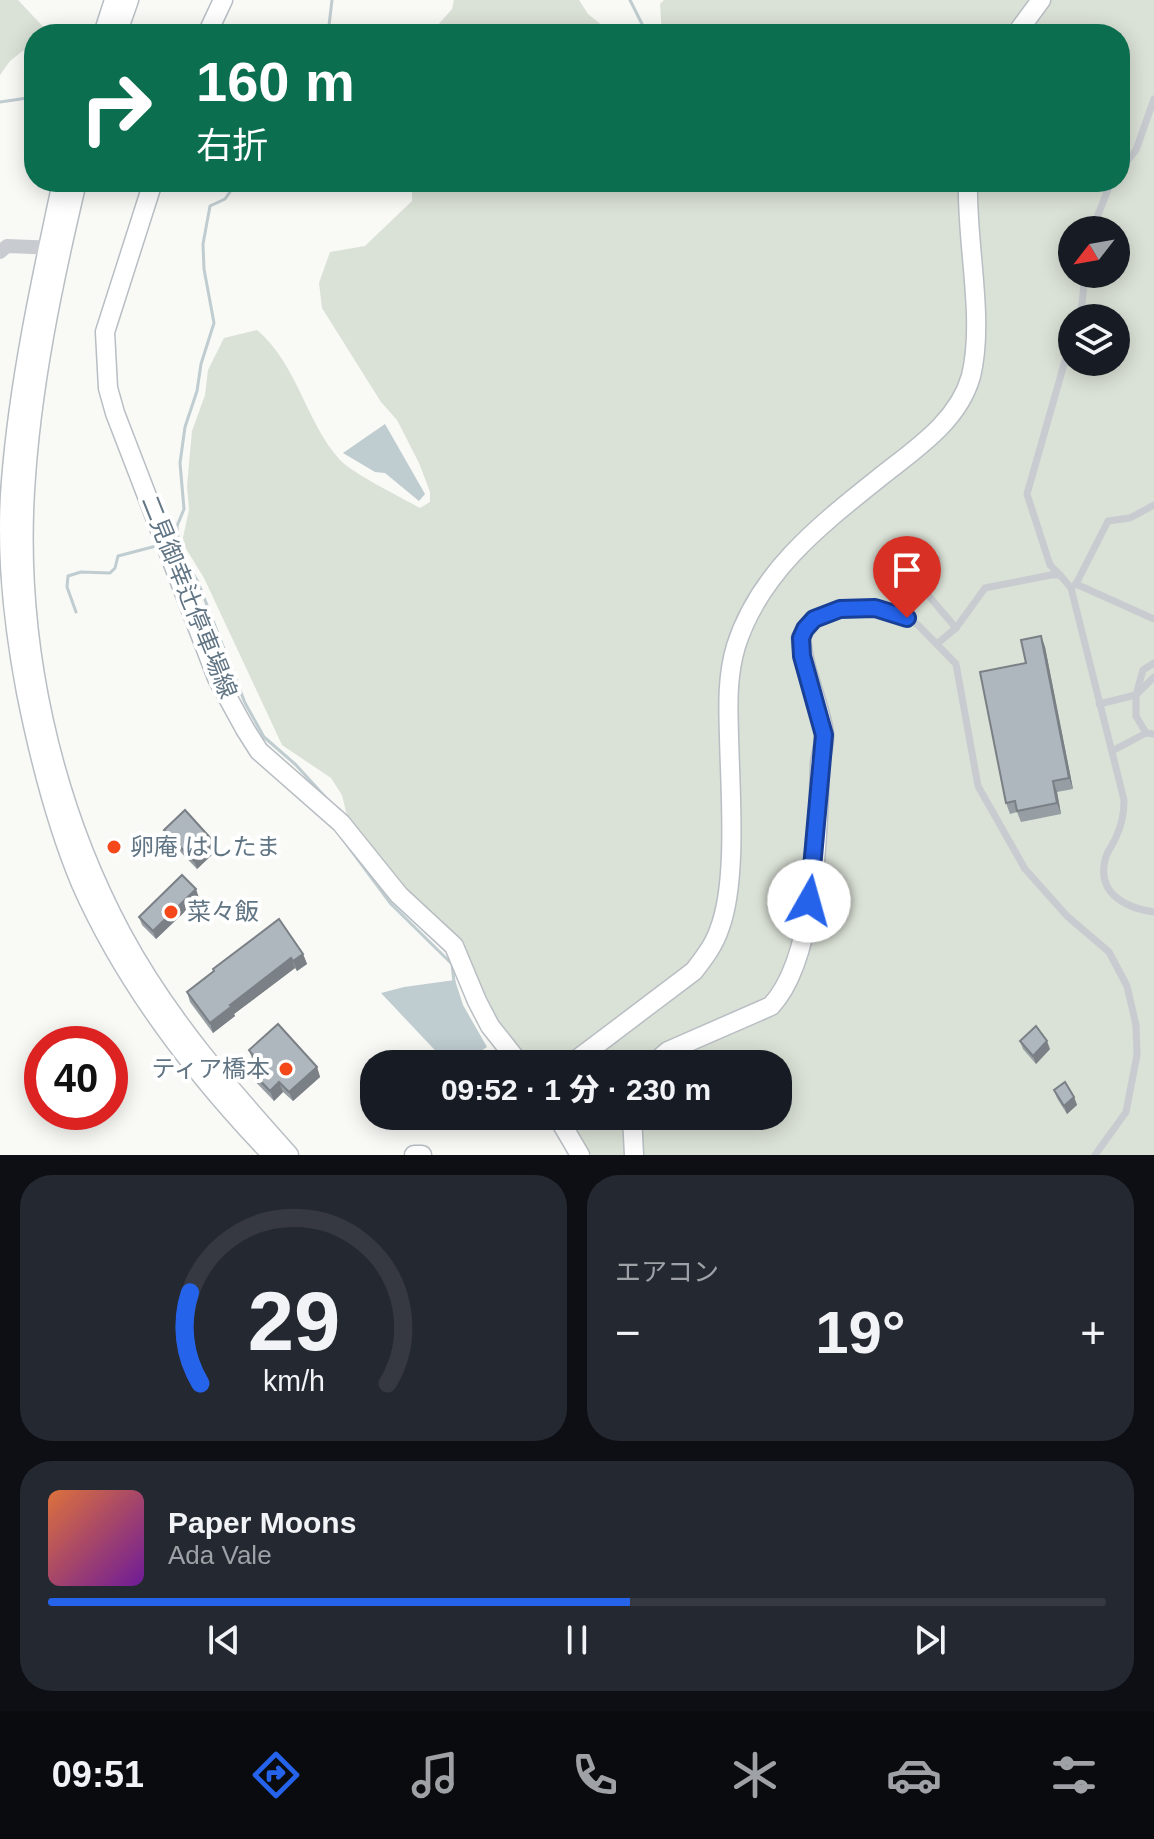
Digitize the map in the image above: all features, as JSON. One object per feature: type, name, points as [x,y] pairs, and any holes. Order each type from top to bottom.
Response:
[{"type":"street","points":[[106,24],[114,0]]},
{"type":"street","points":[[121,24],[129,0]]},
{"type":"street","points":[[212,24],[223,0]]},
{"type":"street","points":[[1023,24],[1041,0]]},
{"type":"street","points":[[61,192],[25,493],[29,618],[36,674],[58,775],[94,878],[123,936],[156,990],[202,1054],[289,1155]]},
{"type":"street","points":[[74,192],[54,248],[17,426],[10,483],[18,651],[47,788],[82,884],[141,993],[183,1054],[272,1155]]},
{"type":"street","name":"二見御幸辻停車場線","points":[[150,192],[105,332],[108,388],[217,678],[259,751],[341,823],[399,895],[454,946],[490,1026],[509,1050]]},
{"type":"street","points":[[590,1050],[694,971],[720,929],[729,883],[727,692],[737,644],[765,587],[783,562],[818,528],[940,428],[962,396],[971,376],[975,315],[968,192]]},
{"type":"street","points":[[0,252],[7,246],[54,248]]},
{"type":"street","points":[[670,1050],[771,1006],[782,994],[795,967],[809,901],[824,735],[802,656],[801,638]]},
{"type":"street","points":[[565,1130],[580,1155]]},
{"type":"street","points":[[633,1130],[634,1155]]},
{"type":"street","points":[[414,1155],[422,1155]]},
{"type":"lane","points":[[1130,158],[1136,150],[1154,99]]},
{"type":"lane","points":[[1098,216],[1107,192]]},
{"type":"lane","points":[[1061,376],[1027,494],[1050,565],[1074,586],[1154,619]]},
{"type":"lane","points":[[1154,505],[1130,518],[1108,521],[1074,586],[1099,704],[1124,800],[1123,816],[1106,856],[1105,877],[1108,889],[1119,902],[1154,912]]},
{"type":"lane","points":[[937,559],[924,570],[922,588],[956,628]]},
{"type":"lane","points":[[938,643],[956,628],[985,588],[1060,575]]},
{"type":"lane","points":[[801,638],[814,619],[828,612],[858,607],[875,608],[907,618],[938,643],[956,664],[978,786],[1025,869],[1067,916],[1092,934],[1109,952],[1127,986],[1136,1025],[1137,1055],[1126,1112],[1095,1155]]},
{"type":"lane","points":[[1112,751],[1150,733],[1136,716],[1136,695],[1143,670],[1154,663]]},
{"type":"lane","points":[[1099,704],[1136,695],[1154,677]]},
{"type":"shaded area","points":[[0,0],[18,0],[40,24],[24,24],[24,50],[10,61],[0,75]]},
{"type":"shaded area","points":[[454,0],[579,0],[588,14],[600,24],[439,24],[452,9]]},
{"type":"shaded area","points":[[664,0],[1154,0],[1154,1155],[591,1155],[575,1130],[792,1130],[792,1050],[514,1050],[502,1035],[448,930],[385,867],[347,816],[342,795],[331,778],[282,745],[204,578],[182,542],[189,510],[187,486],[192,431],[205,395],[208,370],[224,338],[257,330],[282,360],[318,428],[340,460],[420,508],[430,502],[430,492],[419,463],[397,420],[381,402],[322,308],[319,283],[330,252],[365,246],[412,201],[412,192],[1130,192],[1130,24],[661,24],[660,4]]},
{"type":"shaded area","points":[[385,424],[425,494],[419,501],[385,473],[375,472],[343,453]]},
{"type":"shaded area","points":[[455,980],[463,1005],[487,1047],[482,1050],[435,1050],[381,993]]},
{"type":"building","points":[[1041,636],[1069,778],[1053,781],[1057,803],[1017,811],[1015,801],[1006,803],[980,672],[1026,663],[1021,640]]},
{"type":"building","points":[[185,810],[214,842],[194,861],[164,830]]},
{"type":"building","points":[[182,875],[196,889],[153,931],[139,917]]},
{"type":"building","points":[[279,919],[303,954],[293,961],[291,958],[210,1023],[187,992]]},
{"type":"building","name":"ティア橋本","points":[[278,1024],[317,1067],[289,1092],[279,1082],[270,1091],[247,1067],[256,1059],[249,1050]]},
{"type":"building","points":[[1036,1026],[1047,1041],[1033,1056],[1020,1041]]},
{"type":"building","points":[[1065,1082],[1074,1097],[1064,1106],[1054,1090]]},
{"type":"waterway","points":[[329,24],[332,0]]},
{"type":"waterway","points":[[630,0],[642,24]]},
{"type":"waterway","points":[[0,102],[24,98]]},
{"type":"waterway","points":[[230,192],[225,199],[210,206],[203,244],[204,269],[214,323],[185,427],[180,463],[184,509],[177,526],[178,538],[174,543],[198,582],[245,703],[264,737],[296,765],[338,811]]},
{"type":"waterway","points":[[76,612],[67,587],[68,576],[81,572],[110,573],[118,556],[160,545]]},
{"type":"waterway","points":[[336,830],[391,904],[452,964],[454,982]]},
{"type":"place","name":"卵庵 はしたま","points":[[114,847]]},
{"type":"place","name":"菜々飯","points":[[171,912]]},
{"type":"place","name":"ティア橋本","points":[[286,1069]]},
{"type":"route","points":[[809,901],[824,735],[802,656],[801,638],[814,619],[840,609],[875,608],[907,618]]}]
